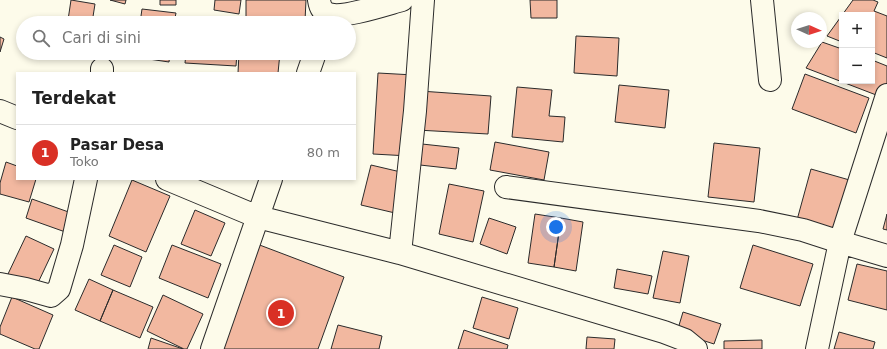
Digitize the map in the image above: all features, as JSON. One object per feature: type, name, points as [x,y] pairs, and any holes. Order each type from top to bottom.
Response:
[{"type":"street","points":[[318,0],[323,11],[329,15],[340,16],[402,0]]},
{"type":"street","points":[[400,253],[415,111],[423,0]]},
{"type":"street","points":[[762,0],[770,80]]},
{"type":"street","points":[[308,72],[313,60]]},
{"type":"street","points":[[817,349],[840,242],[887,95]]},
{"type":"street","points":[[0,111],[16,118]]},
{"type":"street","points":[[0,284],[51,296],[59,289],[72,245],[86,180]]},
{"type":"street","points":[[169,180],[258,217],[400,253],[664,332],[686,340],[696,349]]},
{"type":"street","points":[[212,349],[271,180]]},
{"type":"street","points":[[506,187],[759,221],[803,230],[887,256]]},
{"type":"building","points":[[71,0],[95,4],[93,16],[69,16]]},
{"type":"building","points":[[110,0],[126,0],[125,4]]},
{"type":"building","points":[[160,0],[176,0],[176,5],[160,5]]},
{"type":"building","points":[[215,0],[241,0],[239,14],[214,10]]},
{"type":"building","points":[[246,0],[306,0],[305,16],[246,16]]},
{"type":"building","points":[[530,0],[557,0],[557,18],[531,18]]},
{"type":"building","points":[[853,0],[873,0],[878,2],[874,11],[887,16],[887,58],[875,53],[875,12],[844,12]]},
{"type":"building","points":[[142,9],[176,13],[175,16],[141,16]]},
{"type":"building","points":[[839,19],[839,41],[827,36]]},
{"type":"building","points":[[576,36],[619,38],[617,76],[574,73]]},
{"type":"building","points":[[0,37],[4,39],[0,52]]},
{"type":"building","points":[[827,44],[839,48],[839,81],[806,68],[818,48],[827,48]]},
{"type":"building","points":[[155,60],[169,60],[169,62]]},
{"type":"building","points":[[185,60],[236,60],[236,66],[185,63]]},
{"type":"building","points":[[239,60],[279,60],[278,72],[238,72]]},
{"type":"building","points":[[875,61],[887,66],[887,89],[884,98],[848,84],[875,84]]},
{"type":"building","points":[[378,73],[414,75],[409,156],[373,154]]},
{"type":"building","points":[[805,74],[869,98],[856,133],[792,109]]},
{"type":"building","points":[[619,85],[669,90],[665,128],[615,122]]},
{"type":"building","points":[[517,87],[552,90],[549,116],[565,117],[563,142],[512,137]]},
{"type":"building","points":[[420,91],[491,96],[488,134],[417,130]]},
{"type":"building","points":[[495,142],[549,152],[544,180],[490,170]]},
{"type":"building","points":[[714,143],[760,148],[754,202],[708,197]]},
{"type":"building","points":[[422,144],[459,148],[456,169],[420,165]]},
{"type":"building","points":[[6,162],[16,166],[16,180],[36,180],[29,202],[0,194],[0,183]]},
{"type":"building","points":[[371,165],[405,173],[395,213],[361,205]]},
{"type":"building","points":[[811,169],[853,181],[839,232],[797,220]]},
{"type":"building","points":[[132,180],[170,196],[146,252],[109,236]]},
{"type":"building","points":[[449,184],[484,191],[473,242],[439,234]]},
{"type":"building","points":[[32,199],[77,215],[71,234],[26,218]]},
{"type":"building","points":[[195,210],[225,223],[211,256],[181,244]]},
{"type":"building","points":[[535,214],[561,218],[554,267],[528,263]]},
{"type":"building","points":[[887,214],[887,230],[883,229]]},
{"type":"building","points":[[489,218],[516,227],[507,254],[480,244]]},
{"type":"building","points":[[561,218],[583,222],[576,271],[554,267]]},
{"type":"building","points":[[26,236],[54,249],[36,287],[8,274]]},
{"type":"building","points":[[257,244],[344,277],[318,349],[219,349]]},
{"type":"building","points":[[114,245],[142,257],[130,287],[101,275]]},
{"type":"building","points":[[172,245],[221,264],[208,298],[159,278]]},
{"type":"building","points":[[753,245],[813,264],[800,306],[740,288]]},
{"type":"building","points":[[663,251],[689,256],[680,303],[653,298]]},
{"type":"building","points":[[857,264],[887,271],[887,310],[848,300]]},
{"type":"building","points":[[617,269],[652,276],[648,294],[614,288]]},
{"type":"building","points":[[89,279],[113,290],[100,321],[75,310]]},
{"type":"building","points":[[113,290],[153,307],[140,338],[100,321]]},
{"type":"building","points":[[163,295],[203,314],[187,349],[184,349],[147,331]]},
{"type":"building","points":[[12,297],[53,315],[39,349],[35,349],[0,334],[0,327]]},
{"type":"building","points":[[482,297],[518,308],[509,339],[473,328]]},
{"type":"building","points":[[683,312],[721,324],[714,344],[677,332]]},
{"type":"building","points":[[338,325],[382,336],[379,349],[331,349]]},
{"type":"building","points":[[464,330],[508,345],[507,349],[458,349]]},
{"type":"building","points":[[839,332],[875,342],[873,349],[834,349]]},
{"type":"building","points":[[587,337],[615,339],[614,349],[586,349]]},
{"type":"building","points":[[151,338],[183,349],[148,349]]},
{"type":"building","points":[[762,340],[762,349],[724,349],[724,341]]},
{"type":"place","name":"Pasar Desa","points":[[281,313]]}]
